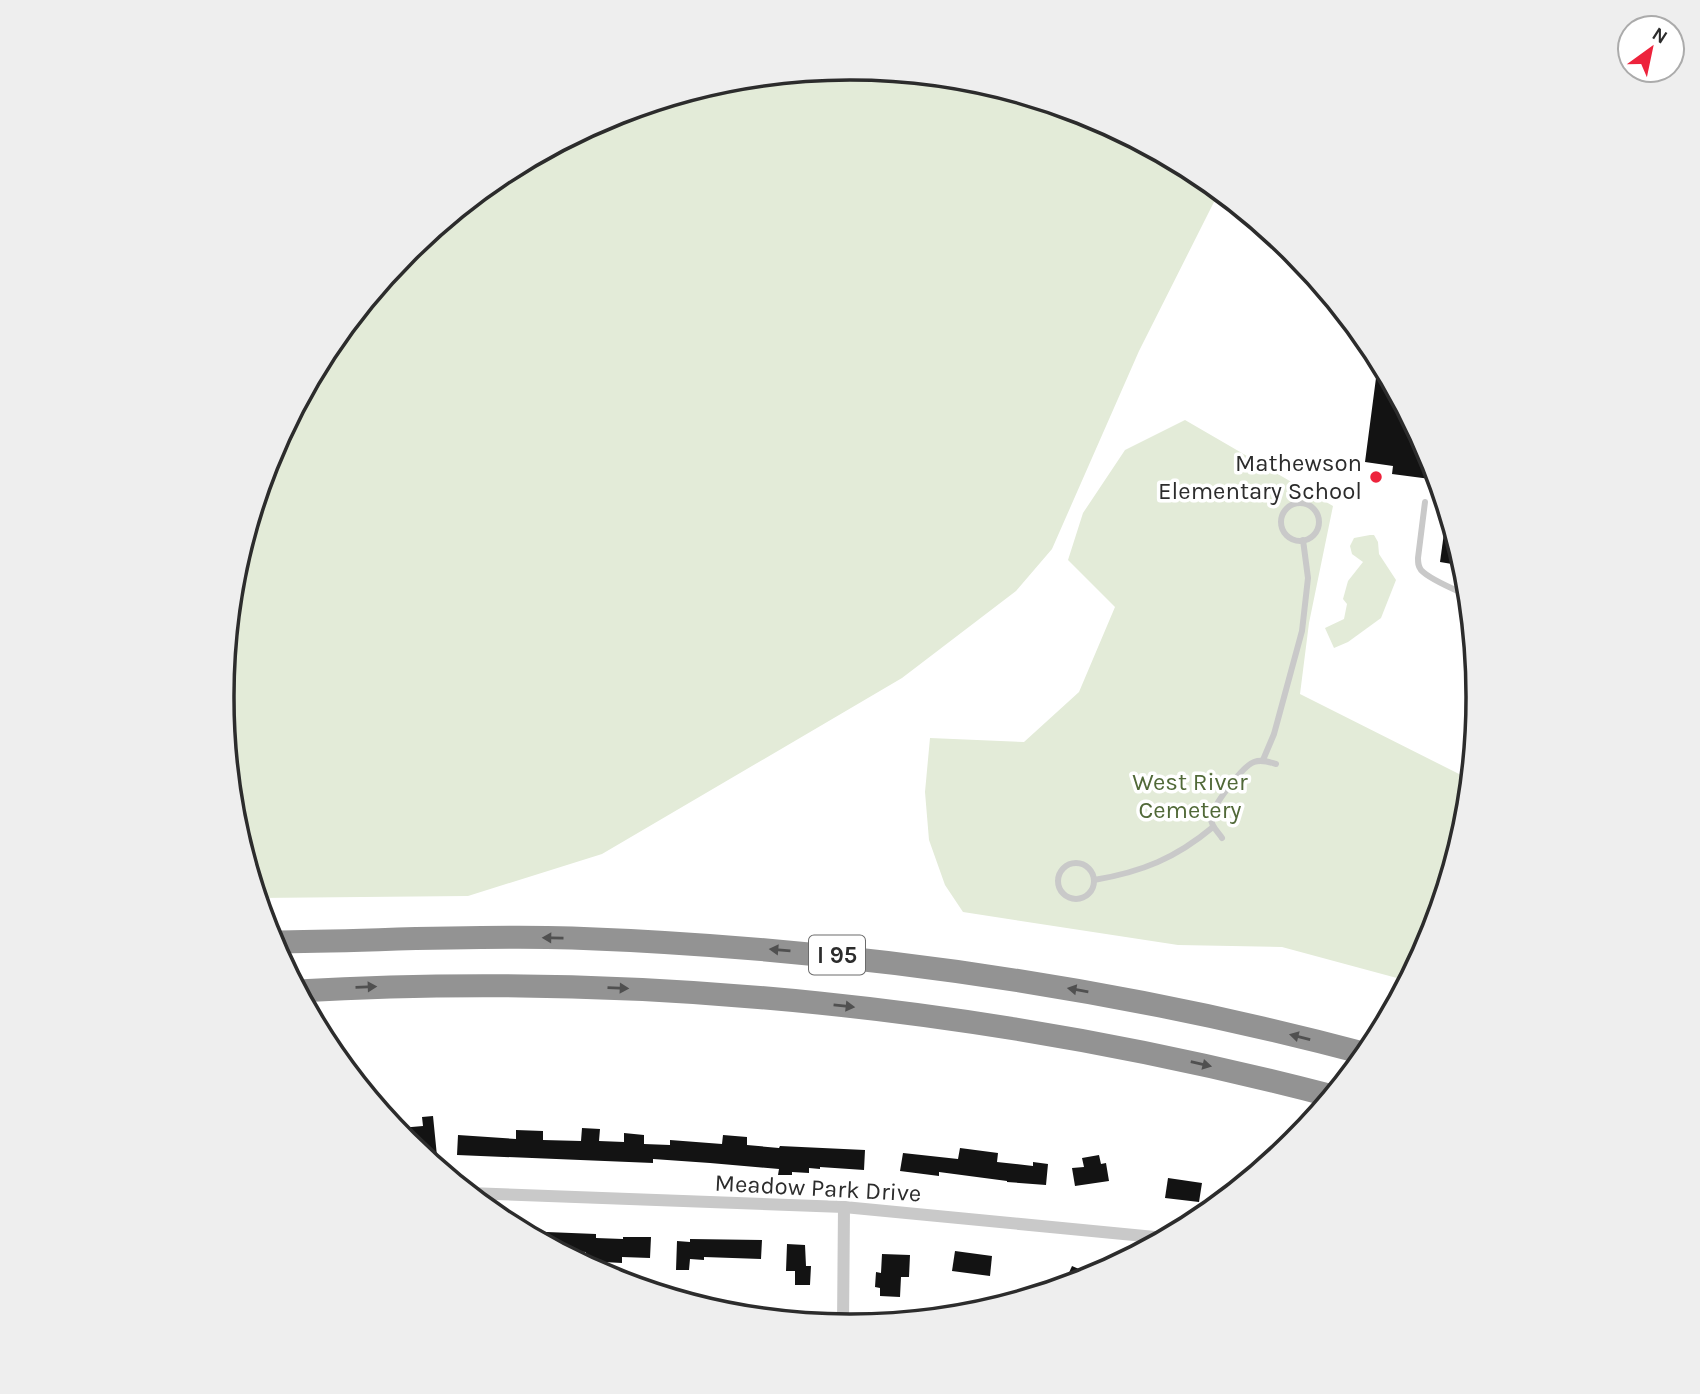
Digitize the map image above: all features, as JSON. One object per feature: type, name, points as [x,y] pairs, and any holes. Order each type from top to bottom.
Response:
[{"type":"highway","name":"I 95","points":[[284,943],[447,937],[569,938],[718,945],[840,956],[962,971],[1109,995],[1242,1023],[1355,1051]]},
{"type":"highway","name":"I 95","points":[[308,991],[417,986],[539,986],[748,996],[956,1020],[1079,1040],[1188,1061],[1322,1093]]},
{"type":"street","name":"Meadow Park Drive","points":[[485,1194],[844,1207],[1148,1236]]},
{"type":"street","points":[[843,1314],[844,1207]]},
{"type":"lane","points":[[1425,502],[1419,565],[1421,570],[1432,578],[1457,590]]},
{"type":"lane","points":[[1294,504],[1306,504],[1316,511],[1318,517],[1319,523],[1314,534],[1303,540],[1291,538],[1281,523],[1285,511],[1294,504]]},
{"type":"lane","points":[[1263,760],[1274,734],[1302,631],[1308,578],[1303,540]]},
{"type":"lane","points":[[1222,838],[1213,827],[1211,818],[1214,808],[1242,770],[1252,762],[1263,760],[1276,764]]},
{"type":"lane","points":[[1094,880],[1136,872],[1159,862],[1185,849],[1213,827]]},
{"type":"lane","points":[[1078,863],[1089,868],[1094,880],[1091,892],[1086,897],[1075,900],[1060,891],[1057,880],[1066,865],[1078,863]]},
{"type":"green space","points":[[850,80],[970,92],[1048,113],[1123,144],[1193,184],[1215,201],[1139,351],[1052,549],[1016,591],[902,678],[602,854],[468,896],[267,898],[245,817],[235,737],[235,657],[245,577],[266,499],[280,461],[297,424],[337,354],[386,291],[444,233],[507,184],[577,144],[614,127],[652,113],[730,92]]},
{"type":"green space","name":"West River Cemetery","points":[[1185,420],[1333,506],[1309,623],[1300,694],[1461,775],[1455,817],[1434,895],[1398,978],[1282,947],[1178,945],[963,912],[945,885],[929,840],[925,792],[930,738],[1024,742],[1079,692],[1115,607],[1068,560],[1083,513],[1125,450]]},
{"type":"green space","points":[[1374,535],[1379,554],[1396,580],[1381,618],[1348,642],[1334,648],[1325,628],[1344,619],[1347,604],[1343,599],[1348,581],[1363,562],[1352,554],[1350,546],[1354,538]]},
{"type":"building","points":[[1376,378],[1403,424],[1426,478],[1392,474],[1393,466],[1365,462]]},
{"type":"building","points":[[1444,533],[1452,564],[1440,562]]},
{"type":"building","points":[[433,1116],[437,1154],[409,1127],[423,1126],[422,1117]]},
{"type":"building","points":[[582,1128],[600,1129],[599,1141],[624,1142],[624,1133],[644,1135],[644,1144],[670,1145],[670,1140],[722,1144],[723,1135],[747,1137],[747,1145],[865,1150],[864,1170],[820,1167],[809,1168],[809,1173],[778,1175],[779,1169],[653,1159],[653,1163],[457,1155],[458,1135],[516,1139],[516,1130],[543,1131],[543,1140],[581,1141]]},
{"type":"building","points":[[960,1148],[998,1153],[997,1162],[1033,1166],[1033,1162],[1048,1164],[1046,1185],[939,1172],[939,1176],[900,1171],[903,1153],[958,1159]]},
{"type":"building","points":[[1099,1155],[1101,1164],[1106,1163],[1109,1181],[1075,1186],[1072,1168],[1084,1167],[1082,1158]]},
{"type":"building","points":[[1168,1178],[1202,1183],[1199,1202],[1165,1198]]},
{"type":"building","points":[[544,1232],[596,1234],[596,1238],[651,1237],[650,1258],[622,1257],[622,1263],[603,1262]]},
{"type":"building","points":[[690,1239],[762,1240],[761,1259],[704,1257],[704,1260],[690,1259],[689,1270],[676,1270],[677,1241],[690,1242]]},
{"type":"building","points":[[787,1244],[805,1245],[806,1266],[811,1266],[810,1285],[795,1285],[795,1271],[786,1271]]},
{"type":"building","points":[[955,1251],[992,1256],[990,1276],[952,1271]]},
{"type":"building","points":[[882,1254],[910,1255],[909,1277],[901,1277],[900,1297],[880,1296],[880,1288],[875,1287],[876,1272],[881,1273]]},
{"type":"building","points":[[1072,1266],[1080,1269],[1069,1273]]},
{"type":"place","name":"Mathewson Elementary School","points":[[1376,477]]}]
